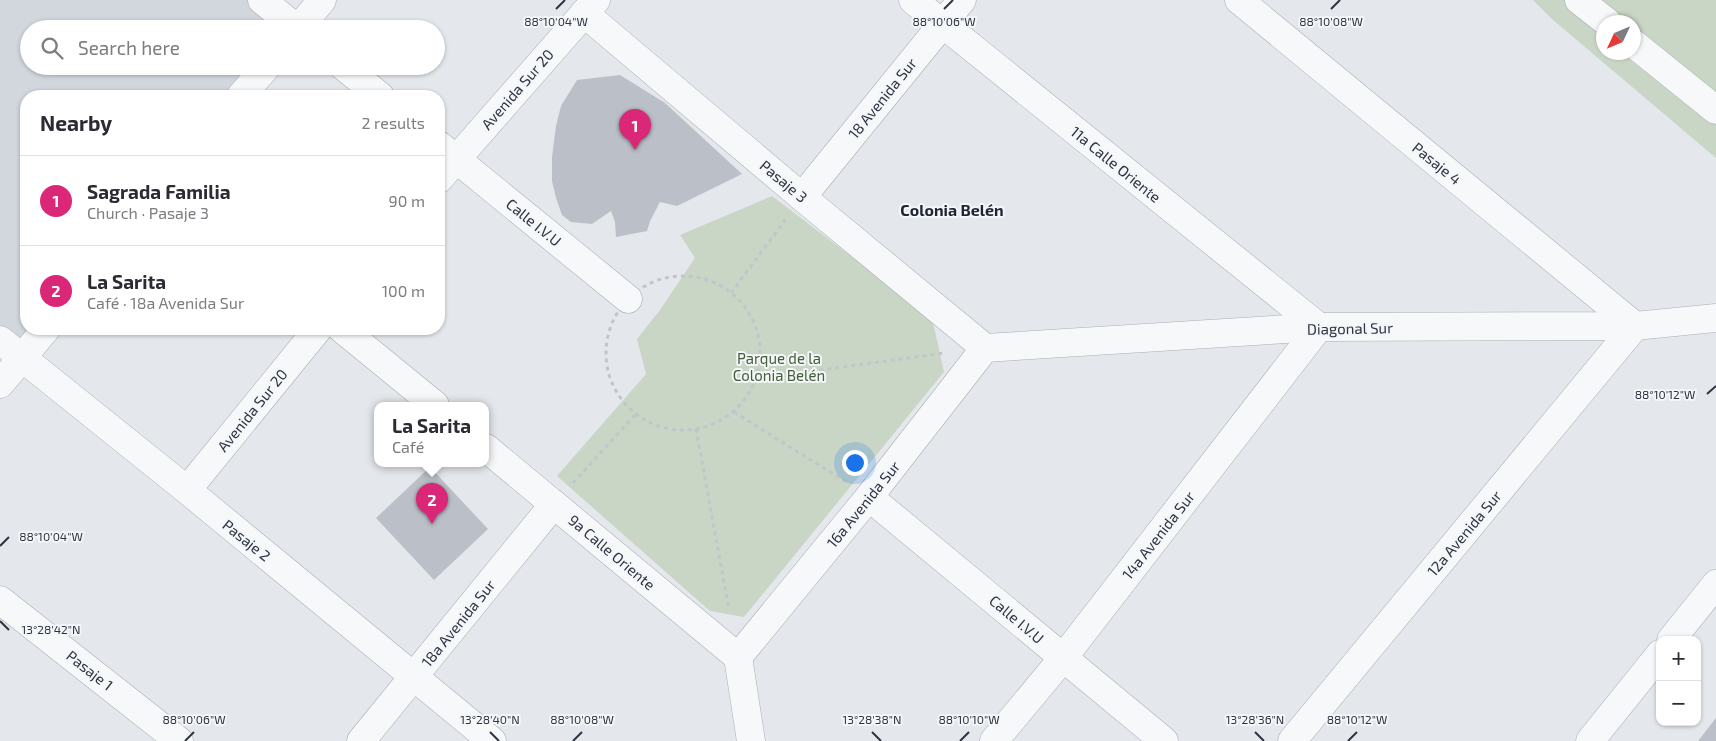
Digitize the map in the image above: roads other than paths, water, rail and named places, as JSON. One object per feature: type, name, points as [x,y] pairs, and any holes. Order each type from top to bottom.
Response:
[{"type":"street","points":[[262,0],[287,20]]},
{"type":"street","points":[[305,20],[322,0]]},
{"type":"street","name":"11a Calle Oriente","points":[[913,0],[1319,327]]},
{"type":"street","name":"18 Avenida Sur","points":[[802,197],[962,0]]},
{"type":"street","name":"Pasaje 4","points":[[1239,0],[1635,326]]},
{"type":"street","points":[[1579,0],[1598,15]]},
{"type":"street","name":"Avenida Sur 20","points":[[447,151],[590,6]]},
{"type":"street","name":"Pasaje 3","points":[[590,6],[802,197],[985,348]]},
{"type":"street","points":[[1641,50],[1716,110]]},
{"type":"street","points":[[246,90],[258,75]]},
{"type":"street","points":[[354,75],[373,90]]},
{"type":"street","name":"Calle I.V.U","points":[[447,151],[628,299]]},
{"type":"street","name":"Diagonal Sur","points":[[985,348],[1319,327],[1635,326],[1716,318]]},
{"type":"street","name":"12a Avenida Sur","points":[[1292,741],[1635,326]]},
{"type":"street","name":"14a Avenida Sur","points":[[994,741],[1063,658],[1319,327]]},
{"type":"street","points":[[0,384],[41,335]]},
{"type":"street","name":"Avenida Sur 20","points":[[187,490],[313,335]]},
{"type":"street","points":[[349,335],[431,402]]},
{"type":"street","name":"Pasaje 2","points":[[0,340],[187,490],[492,741]]},
{"type":"street","name":"16a Avenida Sur","points":[[738,657],[870,497],[985,348]]},
{"type":"street","name":"9a Calle Oriente","points":[[489,450],[738,657]]},
{"type":"street","name":"Calle I.V.U","points":[[870,497],[1164,741]]},
{"type":"street","name":"18a Avenida Sur","points":[[361,741],[554,504]]},
{"type":"street","points":[[1674,636],[1716,584]]},
{"type":"street","name":"Pasaje 1","points":[[0,600],[180,741]]},
{"type":"street","points":[[738,657],[751,741]]},
{"type":"street","points":[[1590,741],[1656,659]]},
{"type":"place","name":"Sagrada Familia","points":[[635,150]]},
{"type":"place","name":"La Sarita","points":[[432,524]]},
{"type":"district","name":"Colonia Belén","points":[[952,209]]},
{"type":"park label","name":"Parque de la Colonia Belén","points":[[779,366]]}]
